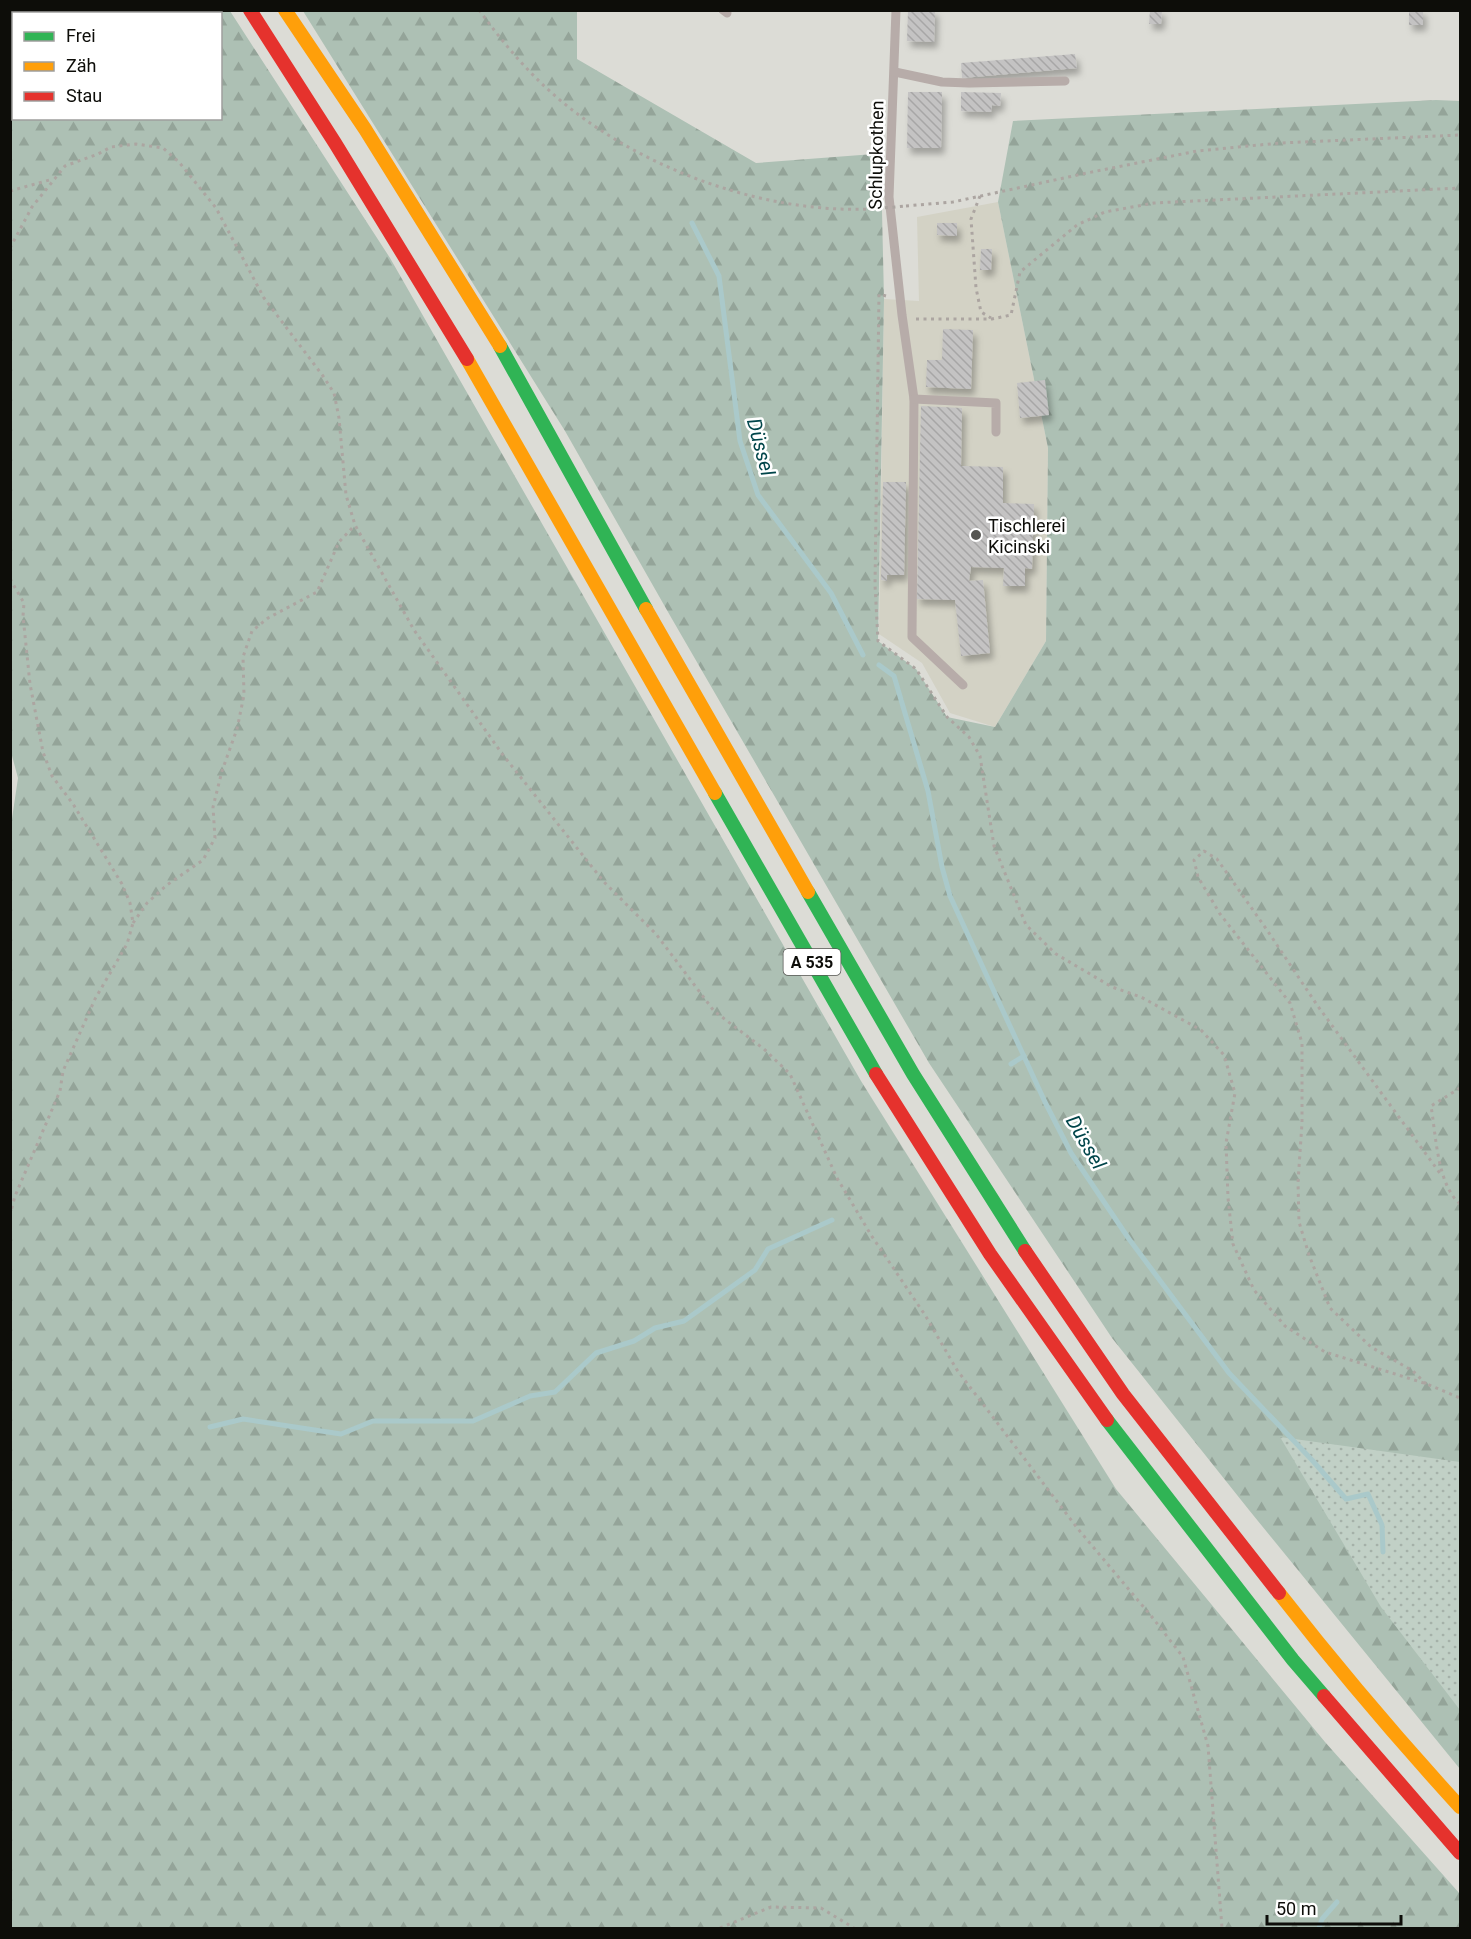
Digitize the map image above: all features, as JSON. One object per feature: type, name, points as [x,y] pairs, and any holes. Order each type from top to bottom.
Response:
[{"type":"highway","name":"A 535","points":[[250,10],[463,352],[882,1084],[990,1254],[1102,1414],[1293,1660],[1461,1854]]},
{"type":"highway","name":"A 535","points":[[285,10],[365,129],[494,336],[724,747],[913,1074],[1012,1233],[1123,1394],[1319,1644],[1415,1758],[1461,1807]]},
{"type":"lane","name":"Schlupkothen","points":[[896,10],[889,197],[914,399],[912,637],[963,685]]},
{"type":"lane","points":[[895,72],[942,82],[1065,81]]},
{"type":"lane","points":[[914,399],[996,403],[996,432]]},
{"type":"path","points":[[479,10],[503,42],[535,78],[591,123],[627,146],[655,160],[742,194],[823,208],[870,209],[952,202],[1087,172],[1197,152],[1280,143],[1461,135]]},
{"type":"path","points":[[10,248],[32,207],[65,166],[111,147],[136,144],[163,148],[179,162],[216,208],[264,298],[334,393],[339,418],[346,495],[355,525],[414,630],[503,755],[604,882],[656,934],[714,1011],[764,1049],[790,1074],[837,1178],[871,1235],[926,1315],[957,1370],[1078,1528],[1183,1657],[1208,1746],[1222,1929]]},
{"type":"path","points":[[10,191],[55,178]]},
{"type":"path","points":[[1461,188],[1154,203],[1105,212],[1077,225],[1020,272],[1011,315],[992,319],[916,319],[901,300],[879,294],[875,585],[878,641],[916,669],[947,717],[969,736],[980,756],[994,846],[1026,925],[1056,954],[1112,987],[1141,997],[1201,1030],[1224,1055],[1235,1093],[1226,1143],[1228,1198],[1233,1244],[1254,1290],[1285,1326],[1325,1352],[1427,1384],[1461,1398]]},
{"type":"path","points":[[980,196],[971,219],[976,288],[981,312],[992,319]]},
{"type":"path","points":[[10,1215],[15,1196],[60,1091],[63,1071],[95,999],[127,944],[133,923],[147,903],[167,885],[203,860],[215,838],[213,807],[222,771],[237,729],[243,695],[243,657],[252,631],[268,618],[317,592],[339,542],[355,525]]},
{"type":"path","points":[[10,579],[24,603],[23,616],[30,684],[43,752],[52,776],[73,804],[122,884],[130,903],[133,923]]},
{"type":"path","points":[[1427,1384],[1413,1371],[1371,1347],[1330,1308],[1299,1222],[1302,1044],[1290,1003],[1220,914],[1198,877],[1194,860],[1204,851],[1217,859],[1317,1005],[1442,1176],[1454,1199],[1461,1204]]},
{"type":"path","points":[[1442,1176],[1431,1106],[1461,1088]]},
{"type":"path","points":[[720,1929],[771,1907],[821,1908],[854,1929]]},
{"type":"shaded area","points":[[998,202],[1048,448],[1046,641],[995,727],[950,713],[922,663],[879,634],[884,299],[919,301],[917,217]]},
{"type":"shaded area","points":[[1280,1437],[1460,1462],[1460,1710],[1381,1607]]},
{"type":"green space","points":[[11,11],[230,11],[390,258],[861,1081],[1116,1489],[1325,1742],[1460,1894],[1460,1928],[11,1928],[10,832],[18,778],[11,752]]},
{"type":"green space","points":[[303,11],[577,11],[577,59],[756,163],[874,154],[882,211],[884,299],[878,641],[916,669],[947,717],[995,727],[1046,641],[1048,448],[998,202],[1013,121],[1436,100],[1460,101],[1460,1769],[1112,1338],[929,1063],[565,431]]},
{"type":"building","points":[[908,10],[935,10],[934,42],[907,41]]},
{"type":"building","points":[[1150,10],[1162,10],[1161,24],[1149,24]]},
{"type":"building","points":[[1409,10],[1423,10],[1423,25],[1409,25]]},
{"type":"building","points":[[1075,54],[1077,68],[962,78],[961,63]]},
{"type":"building","points":[[908,92],[942,92],[941,148],[907,148]]},
{"type":"building","points":[[961,92],[1001,93],[1000,106],[992,105],[991,112],[961,111]]},
{"type":"building","points":[[937,223],[957,223],[957,236],[937,235]]},
{"type":"building","points":[[981,249],[992,249],[991,270],[980,270]]},
{"type":"building","points":[[943,329],[973,330],[971,389],[926,387],[927,360],[942,360]]},
{"type":"building","points":[[1045,380],[1049,415],[1020,418],[1017,383]]},
{"type":"building","name":"Tischlerei Kicinski","points":[[921,406],[962,408],[961,466],[1003,467],[1003,503],[1034,504],[1032,569],[1025,568],[1025,586],[1003,586],[1004,568],[971,567],[969,581],[983,580],[990,653],[961,656],[955,600],[917,599]]},
{"type":"building","points":[[883,482],[906,482],[904,575],[887,575],[887,581],[881,580]]},
{"type":"waterway","name":"Düssel","points":[[692,223],[719,276],[740,441],[758,495],[831,593],[863,655]]},
{"type":"waterway","name":"Düssel","points":[[879,665],[894,676],[928,791],[942,867],[950,896],[1071,1153],[1129,1239],[1229,1373],[1346,1499],[1368,1494],[1382,1525],[1383,1552]]},
{"type":"waterway","points":[[1011,1064],[1024,1056]]},
{"type":"waterway","points":[[210,1427],[243,1419],[341,1434],[373,1421],[473,1421],[530,1396],[555,1392],[596,1353],[634,1341],[655,1328],[684,1321],[755,1270],[768,1249],[832,1220]]},
{"type":"waterway","name":"Düssel","points":[[1319,1928],[1322,1919],[1337,1902]]},
{"type":"traffic: fast","points":[[500,346],[646,609]]},
{"type":"traffic: fast","points":[[715,793],[876,1074]]},
{"type":"traffic: fast","points":[[808,892],[913,1074],[1025,1251]]},
{"type":"traffic: fast","points":[[1107,1420],[1293,1660],[1324,1696]]},
{"type":"traffic: slow","points":[[285,10],[365,129],[500,346]]},
{"type":"traffic: slow","points":[[467,359],[715,793]]},
{"type":"traffic: slow","points":[[646,609],[808,892]]},
{"type":"traffic: slow","points":[[1279,1593],[1367,1702],[1460,1807]]},
{"type":"traffic: jam","points":[[250,10],[335,143],[467,359]]},
{"type":"traffic: jam","points":[[876,1074],[990,1254],[1107,1420]]},
{"type":"traffic: jam","points":[[1025,1251],[1123,1394],[1279,1593]]},
{"type":"traffic: jam","points":[[1324,1696],[1460,1853]]},
{"type":"place","name":"Tischlerei Kicinski","points":[[976,535]]}]
